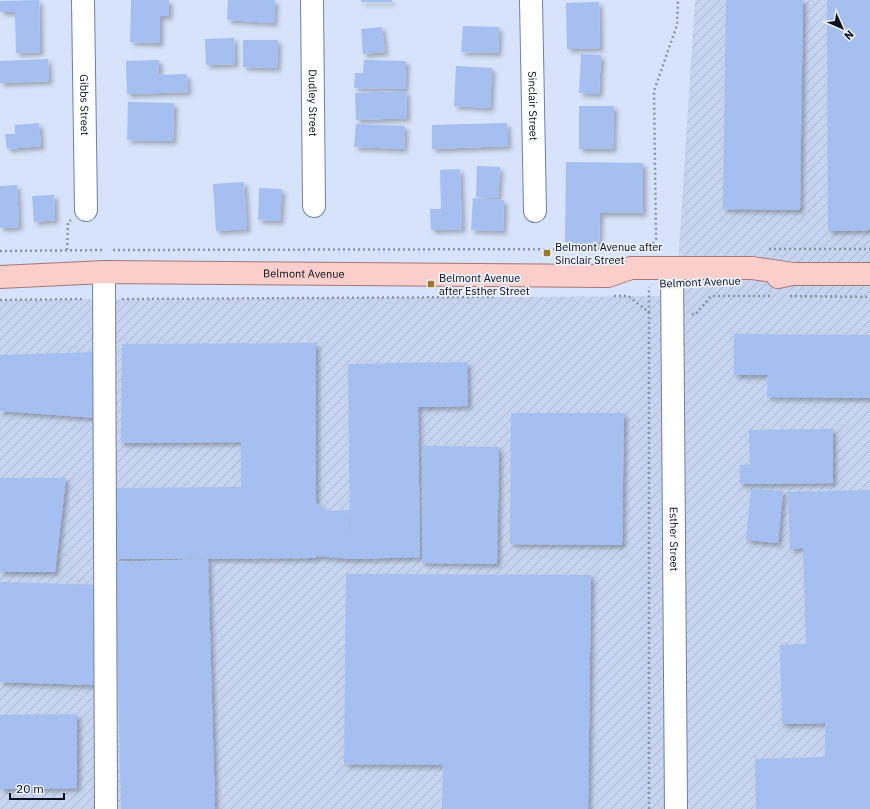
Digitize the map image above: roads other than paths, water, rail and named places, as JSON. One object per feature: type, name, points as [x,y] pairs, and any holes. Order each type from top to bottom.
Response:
[{"type":"main road","name":"Belmont Avenue","points":[[0,277],[104,272],[608,276],[628,283],[672,276],[754,280],[793,274],[870,274]]},
{"type":"street","name":"Gibbs Street","points":[[83,0],[86,210]]},
{"type":"street","name":"Dudley Street","points":[[312,0],[314,206]]},
{"type":"street","name":"Sinclair Street","points":[[531,0],[535,211]]},
{"type":"street","points":[[104,272],[106,809]]},
{"type":"street","name":"Esther Street","points":[[672,276],[676,809]]},
{"type":"place","name":"Belmont Avenue after Sinclair Street","points":[[547,253]]},
{"type":"place","name":"Belmont Avenue after Esther Street","points":[[431,284]]}]
